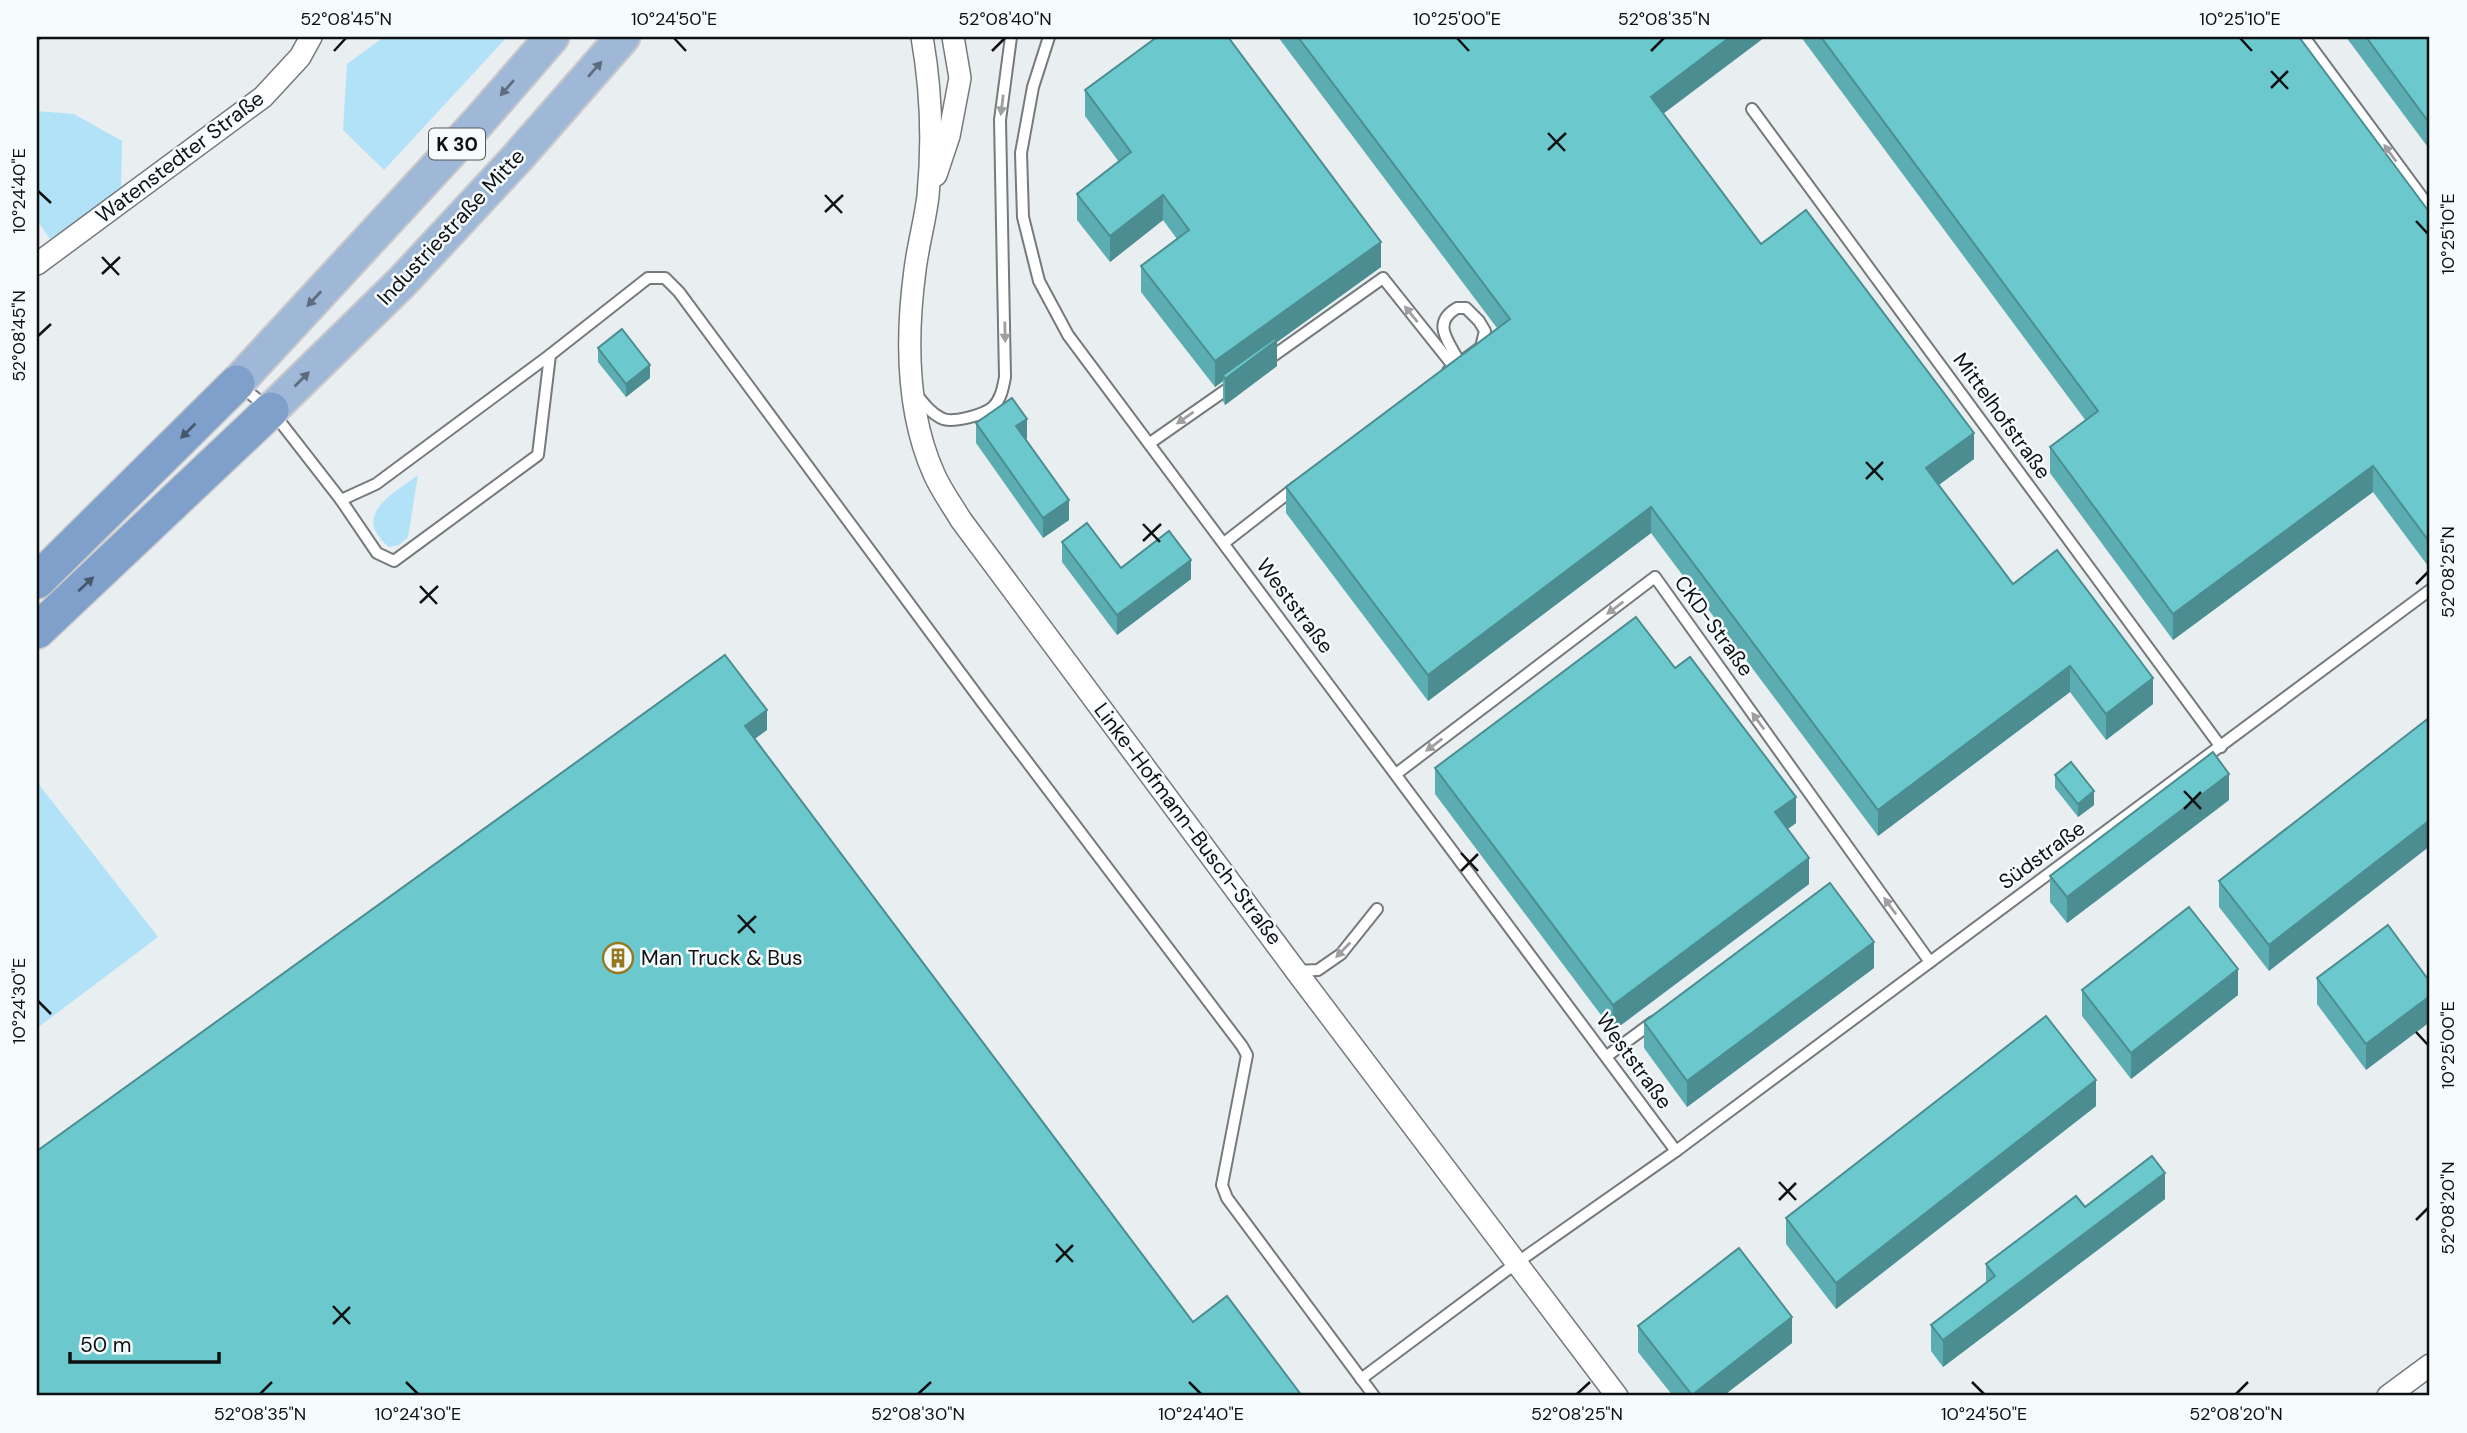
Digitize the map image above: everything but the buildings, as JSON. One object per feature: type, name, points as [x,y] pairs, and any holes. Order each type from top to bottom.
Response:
[{"type":"highway","name":"K 30","points":[[37,581],[237,383]]},
{"type":"highway","name":"Industriestraße Mitte","points":[[37,631],[271,410]]},
{"type":"main road","name":"K 30","points":[[237,383],[480,120],[552,37]]},
{"type":"main road","name":"Industriestraße Mitte","points":[[271,410],[411,272],[518,157],[623,37]]},
{"type":"street","name":"Watenstedter Straße","points":[[37,264],[263,97],[300,57],[311,37]]},
{"type":"street","name":"Linke-Hofmann-Busch-Straße","points":[[922,37],[927,62],[929,99],[928,197]]},
{"type":"street","name":"Linke-Hofmann-Busch-Straße","points":[[953,37],[960,78],[949,136],[928,197],[915,270],[909,345],[911,386],[921,438],[934,475],[961,520],[1515,1264],[1617,1396]]},
{"type":"street","points":[[2388,1396],[2430,1365]]},
{"type":"lane","points":[[911,386],[926,406],[943,420],[958,421],[992,408],[1001,396],[1005,377],[1000,120],[1010,37]]},
{"type":"lane","name":"Weststraße","points":[[1049,37],[1033,87],[1021,153],[1023,217],[1039,281],[1068,335],[1676,1151]]},
{"type":"lane","points":[[2304,37],[2430,208]]},
{"type":"lane","name":"Mittelhofstraße","points":[[1752,109],[2221,747]]},
{"type":"lane","points":[[341,500],[376,484],[550,355],[648,278],[665,278],[679,292],[982,702],[1242,1046],[1247,1055],[1223,1185],[1227,1198],[1374,1396]]},
{"type":"lane","points":[[1258,367],[1383,278],[1454,367]]},
{"type":"lane","points":[[1443,376],[1481,347],[1484,340],[1485,331],[1466,308],[1457,308],[1449,313],[1443,325],[1443,334],[1456,356],[1454,367]]},
{"type":"lane","points":[[237,383],[271,410],[341,500],[377,553],[394,561],[537,455],[550,355]]},
{"type":"lane","points":[[1150,443],[1239,380]]},
{"type":"lane","points":[[1224,543],[1310,477]]},
{"type":"lane","name":"CKD-Straße","points":[[1396,774],[1655,577],[1930,962]]},
{"type":"lane","name":"Südstraße","points":[[1361,1379],[1515,1264],[1676,1151],[2430,590]]},
{"type":"lane","points":[[1296,971],[1318,970],[1341,954],[1377,909]]},
{"type":"lane","points":[[1607,1056],[1659,1018]]},
{"type":"shaded area","points":[[384,37],[507,37],[384,170],[343,130],[347,64]]},
{"type":"shaded area","points":[[37,111],[74,114],[122,141],[121,189],[50,239],[37,220]]},
{"type":"shaded area","points":[[418,475],[408,537],[399,545],[389,547],[378,535],[374,515],[388,498]]},
{"type":"shaded area","points":[[37,782],[158,937],[37,1028]]},
{"type":"place","name":"Man Truck & Bus","points":[[618,958]]}]
